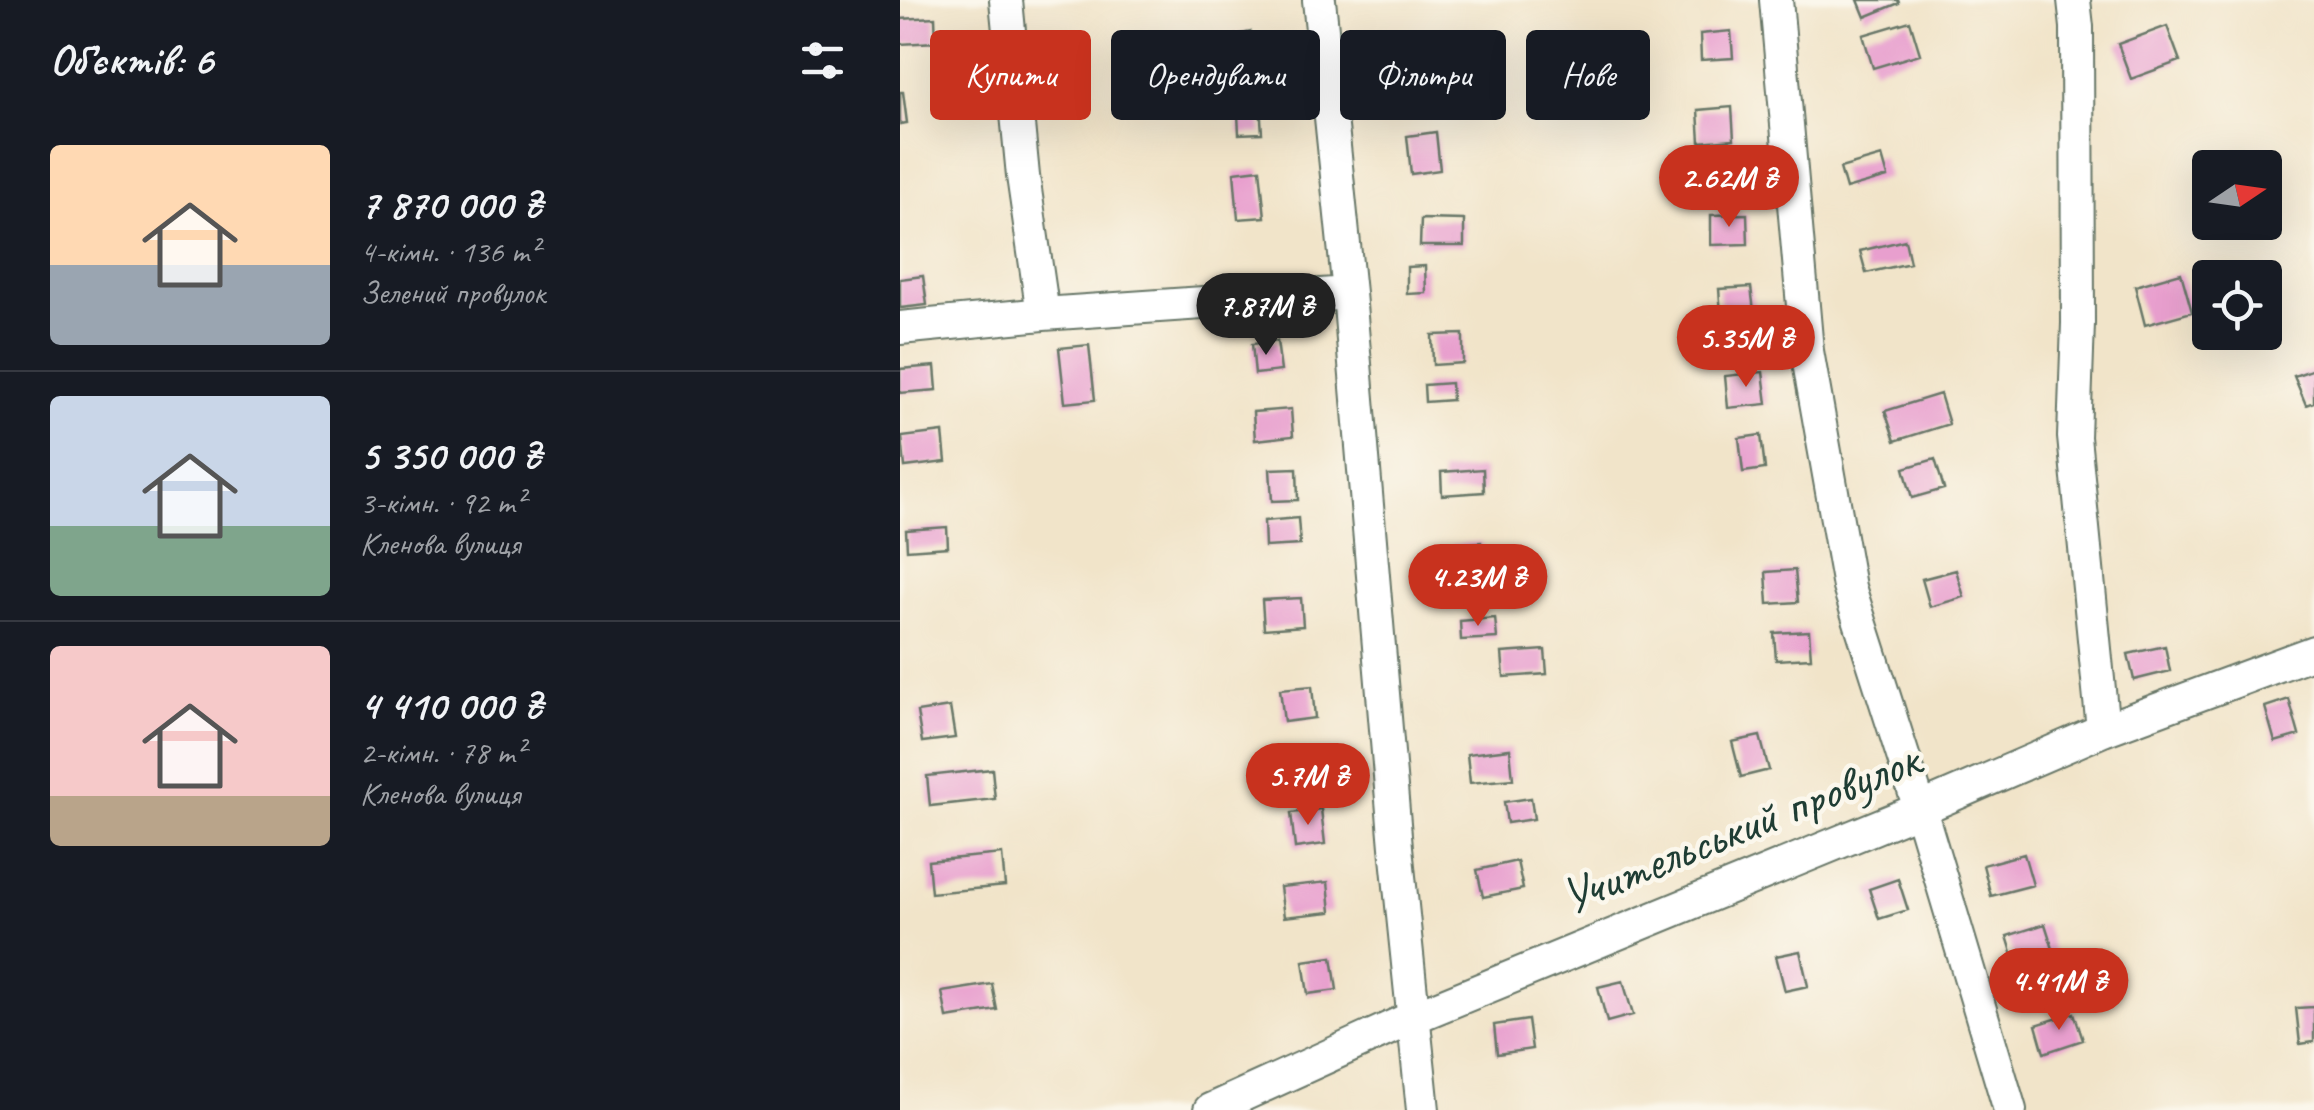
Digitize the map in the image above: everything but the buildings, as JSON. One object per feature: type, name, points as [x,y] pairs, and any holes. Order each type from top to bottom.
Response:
[{"type":"street","points":[[1006,0],[1043,314]]},
{"type":"street","points":[[1318,0],[1423,1110]]},
{"type":"street","points":[[1776,0],[1807,351],[1850,588],[2010,1110]]},
{"type":"street","points":[[2074,0],[2078,323],[2074,437],[2103,730]]},
{"type":"street","points":[[900,328],[1348,293]]},
{"type":"street","name":"Учительський провулок","points":[[1210,1110],[1414,1017],[2103,730],[2314,652]]}]
